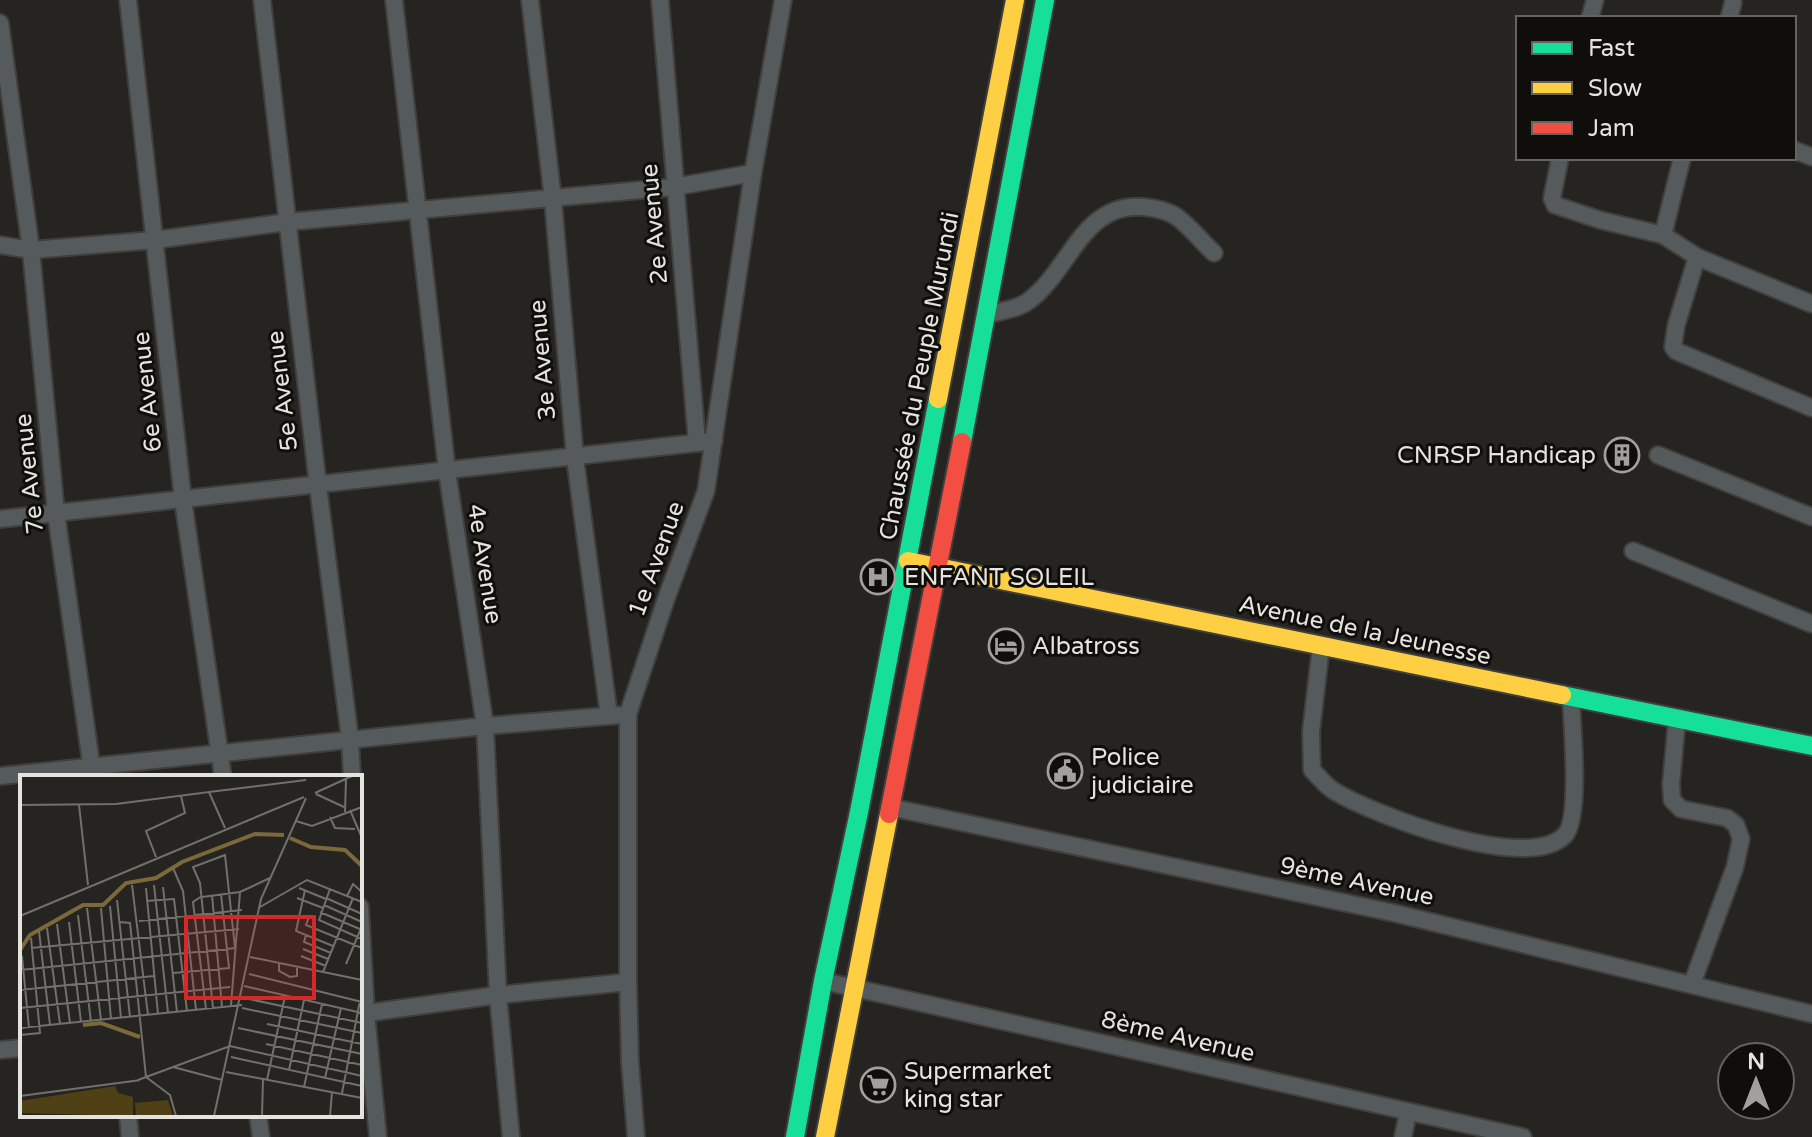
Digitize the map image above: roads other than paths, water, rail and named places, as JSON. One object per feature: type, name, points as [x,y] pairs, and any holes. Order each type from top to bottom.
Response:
[{"type":"main road","name":"Chaussée du Peuple Murundi","points":[[795,1137],[1015,0]]},
{"type":"main road","points":[[825,1137],[938,567],[1045,0]]},
{"type":"main road","name":"Avenue de la Jeunesse","points":[[908,561],[1812,746]]},
{"type":"street","name":"6e Avenue","points":[[128,0],[183,500],[223,775]]},
{"type":"street","name":"5e Avenue","points":[[262,0],[352,775]]},
{"type":"street","name":"4e Avenue","points":[[394,0],[447,471],[485,726],[498,995],[511,1137]]},
{"type":"street","name":"3e Avenue","points":[[530,0],[553,200],[575,458],[609,716]]},
{"type":"street","name":"2e Avenue","points":[[660,0],[697,443]]},
{"type":"street","name":"1e Avenue","points":[[636,1137],[628,982],[628,714],[706,491],[753,173],[783,0]]},
{"type":"street","name":"7e Avenue","points":[[0,23],[31,250],[56,513],[92,771]]},
{"type":"street","points":[[1560,160],[1552,198],[1555,205],[1600,220],[1663,235],[1697,257],[1812,304]]},
{"type":"street","points":[[1663,235],[1682,160]]},
{"type":"street","points":[[0,245],[31,250],[155,240],[287,222],[674,187],[753,173]]},
{"type":"street","points":[[986,315],[1024,305],[1054,275],[1091,225],[1121,207],[1160,209],[1176,216],[1214,253]]},
{"type":"street","points":[[1697,257],[1676,326],[1673,347],[1676,351],[1812,408]]},
{"type":"street","points":[[0,519],[714,441]]},
{"type":"street","points":[[1658,455],[1812,517]]},
{"type":"street","points":[[1633,551],[1812,624]]},
{"type":"street","points":[[1321,646],[1311,732],[1312,770],[1332,790],[1383,814],[1465,841],[1518,850],[1549,846],[1565,835],[1574,817],[1571,698]]},
{"type":"street","points":[[0,776],[92,771],[220,752],[628,714]]},
{"type":"street","points":[[1677,719],[1672,800],[1681,809],[1727,818],[1736,825],[1741,839],[1735,867],[1692,984]]},
{"type":"street","name":"9ème Avenue","points":[[889,807],[1394,913],[1812,1014]]},
{"type":"street","points":[[362,978],[363,1013],[378,1137]]},
{"type":"street","name":"8ème Avenue","points":[[823,981],[1523,1137]]},
{"type":"street","points":[[363,1013],[628,982]]},
{"type":"street","points":[[0,1050],[20,1048]]},
{"type":"street","points":[[1403,1137],[1408,1112]]},
{"type":"street","points":[[128,1117],[130,1137]]},
{"type":"street","points":[[258,1117],[261,1137]]},
{"type":"place","name":"CNRSP Handicap","points":[[1622,455]]},
{"type":"place","name":"ENFANT SOLEIL","points":[[878,577]]},
{"type":"place","name":"Albatross","points":[[1006,646]]},
{"type":"place","name":"Police judiciaire","points":[[1065,771]]},
{"type":"place","name":"Supermarket king star","points":[[878,1085]]}]
